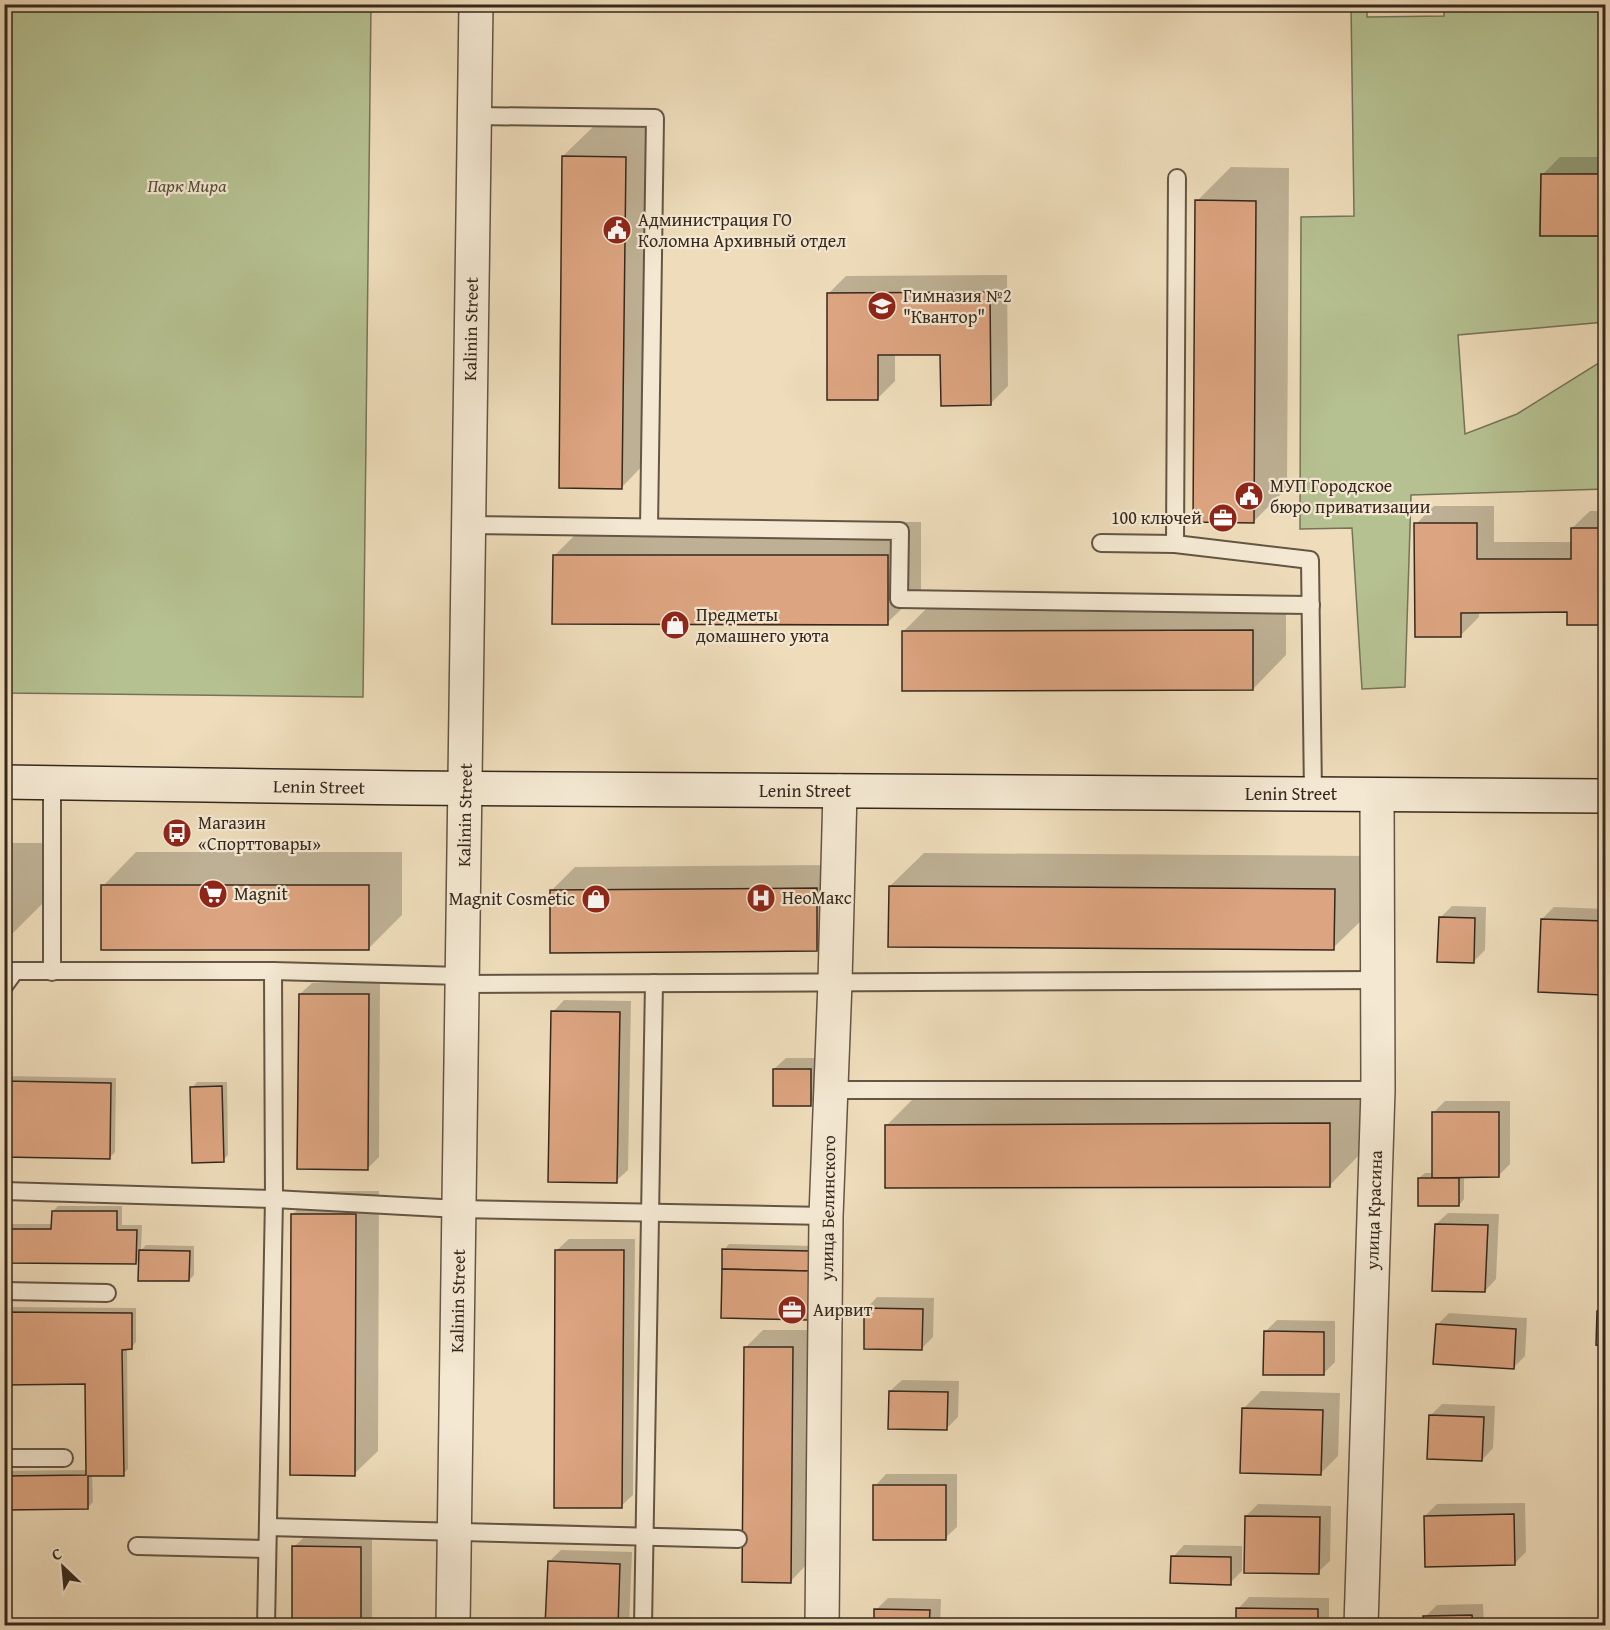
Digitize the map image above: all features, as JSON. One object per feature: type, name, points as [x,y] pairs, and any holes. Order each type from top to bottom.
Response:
[{"type":"street","name":"Kalinin Street","points":[[453,1626],[476,4]]},
{"type":"street","name":"Lenin Street","points":[[4,782],[466,788],[1605,796]]},
{"type":"street","name":"улица Белинского","points":[[822,1626],[826,1216],[840,791]]},
{"type":"street","name":"улица Красина","points":[[1361,1626],[1378,1090],[1377,795]]},
{"type":"lane","points":[[475,116],[655,118],[649,527]]},
{"type":"lane","points":[[1175,544],[1177,178]]},
{"type":"lane","points":[[468,525],[900,531],[899,599],[1311,605]]},
{"type":"lane","points":[[1101,543],[1175,544],[1310,560],[1313,795]]},
{"type":"lane","points":[[52,782],[52,972]]},
{"type":"lane","points":[[4,986],[10,971],[273,971],[461,980],[654,983],[1378,980]]},
{"type":"lane","points":[[266,1626],[274,1199],[273,971]]},
{"type":"lane","points":[[643,1626],[654,983]]},
{"type":"lane","points":[[831,1090],[1378,1090]]},
{"type":"lane","points":[[4,1191],[274,1199],[459,1209],[826,1216]]},
{"type":"lane","points":[[4,1292],[106,1293]]},
{"type":"lane","points":[[4,1458],[64,1458]]},
{"type":"lane","points":[[268,1527],[738,1539]]},
{"type":"lane","points":[[137,1546],[267,1549]]},
{"type":"green space","name":"Парк Мира","points":[[5,4],[371,5],[363,697],[5,693]]},
{"type":"green space","points":[[1351,5],[1367,5],[1367,17],[1444,16],[1444,5],[1605,5],[1605,174],[1541,175],[1540,235],[1605,236],[1605,322],[1458,335],[1465,434],[1517,414],[1605,359],[1605,489],[1411,495],[1405,687],[1362,689],[1352,528],[1300,529],[1301,217],[1354,216]]},
{"type":"building","points":[[1375,4],[1427,4],[1427,6],[1375,7]]},
{"type":"building","points":[[562,156],[626,157],[622,489],[559,488]]},
{"type":"building","points":[[1541,174],[1606,174],[1606,236],[1540,236]]},
{"type":"building","points":[[1195,200],[1256,201],[1254,523],[1193,522]]},
{"type":"building","points":[[990,292],[991,405],[941,406],[940,355],[878,355],[878,400],[827,400],[827,293]]},
{"type":"building","points":[[1414,523],[1477,523],[1477,559],[1571,559],[1571,528],[1606,528],[1606,625],[1567,625],[1567,612],[1461,613],[1461,637],[1415,637]]},
{"type":"building","points":[[553,555],[888,555],[888,625],[552,624]]},
{"type":"building","points":[[1253,630],[1253,690],[902,691],[902,631]]},
{"type":"building","points":[[4,876],[11,876],[10,938],[4,938]]},
{"type":"building","points":[[101,885],[369,885],[369,950],[101,950]]},
{"type":"building","points":[[889,886],[1335,889],[1334,950],[888,947]]},
{"type":"building","points":[[817,888],[817,951],[550,953],[550,890]]},
{"type":"building","points":[[1439,917],[1475,918],[1474,963],[1437,962]]},
{"type":"building","points":[[1541,919],[1605,921],[1602,995],[1538,992]]},
{"type":"building","points":[[299,994],[369,994],[368,1170],[297,1169]]},
{"type":"building","points":[[551,1011],[620,1012],[617,1183],[548,1182]]},
{"type":"building","points":[[773,1069],[811,1069],[811,1106],[773,1106]]},
{"type":"building","points":[[4,1081],[111,1083],[110,1159],[4,1157]]},
{"type":"building","points":[[222,1086],[224,1162],[192,1163],[190,1087]]},
{"type":"building","points":[[1432,1112],[1499,1112],[1499,1177],[1432,1178]]},
{"type":"building","points":[[1330,1123],[1330,1187],[885,1188],[885,1125]]},
{"type":"building","points":[[1418,1178],[1459,1178],[1459,1206],[1418,1206]]},
{"type":"building","points":[[4,1209],[6,1209],[6,1229],[51,1229],[52,1211],[117,1211],[117,1230],[137,1230],[136,1264],[4,1263]]},
{"type":"building","points":[[291,1214],[356,1214],[355,1476],[290,1475]]},
{"type":"building","points":[[1435,1224],[1488,1225],[1485,1292],[1432,1291]]},
{"type":"building","points":[[722,1249],[810,1251],[810,1271],[722,1269]]},
{"type":"building","points":[[139,1250],[190,1251],[189,1281],[138,1281]]},
{"type":"building","points":[[555,1250],[624,1250],[622,1508],[554,1508]]},
{"type":"building","points":[[722,1269],[810,1271],[809,1320],[721,1318]]},
{"type":"building","points":[[864,1308],[923,1309],[922,1350],[864,1349]]},
{"type":"building","points":[[1597,1311],[1606,1312],[1606,1346],[1596,1345]]},
{"type":"building","points":[[4,1312],[132,1313],[132,1349],[122,1350],[124,1476],[88,1476],[88,1509],[4,1510],[4,1476],[86,1475],[85,1384],[4,1385]]},
{"type":"building","points":[[1436,1324],[1516,1329],[1514,1369],[1433,1364]]},
{"type":"building","points":[[1264,1331],[1324,1332],[1324,1375],[1263,1375]]},
{"type":"building","points":[[744,1347],[793,1347],[791,1583],[742,1582]]},
{"type":"building","points":[[889,1391],[948,1392],[947,1430],[888,1429]]},
{"type":"building","points":[[1242,1408],[1323,1410],[1321,1475],[1240,1473]]},
{"type":"building","points":[[1429,1415],[1484,1417],[1482,1461],[1427,1459]]},
{"type":"building","points":[[873,1485],[946,1485],[946,1540],[873,1540]]},
{"type":"building","points":[[1514,1514],[1515,1565],[1425,1567],[1424,1516]]},
{"type":"building","points":[[1245,1516],[1320,1517],[1319,1574],[1244,1573]]},
{"type":"building","points":[[292,1546],[361,1547],[361,1626],[292,1626]]},
{"type":"building","points":[[1171,1556],[1231,1557],[1231,1585],[1170,1583]]},
{"type":"building","points":[[548,1561],[620,1564],[618,1626],[545,1626]]},
{"type":"building","points":[[1236,1608],[1318,1609],[1318,1626],[1236,1626]]},
{"type":"building","points":[[874,1609],[930,1610],[929,1626],[874,1626]]},
{"type":"building","points":[[1472,1615],[1473,1626],[1424,1626],[1423,1616]]},
{"type":"place","name":"Администрация ГО Коломна Архивный отдел","points":[[617,230]]},
{"type":"place","name":"Гимназия №2 \"Квантор\"","points":[[882,306]]},
{"type":"place","name":"МУП Городское бюро приватизации","points":[[1249,496]]},
{"type":"place","name":"100 ключей","points":[[1223,518]]},
{"type":"place","name":"Предметы домашнего уюта","points":[[675,625]]},
{"type":"place","name":"Магазин «Спорттовары»","points":[[177,833]]},
{"type":"place","name":"Magnit","points":[[213,894]]},
{"type":"place","name":"НеоМакс","points":[[761,898]]},
{"type":"place","name":"Magnit Cosmetic","points":[[596,899]]},
{"type":"place","name":"Аирвит","points":[[792,1310]]}]
